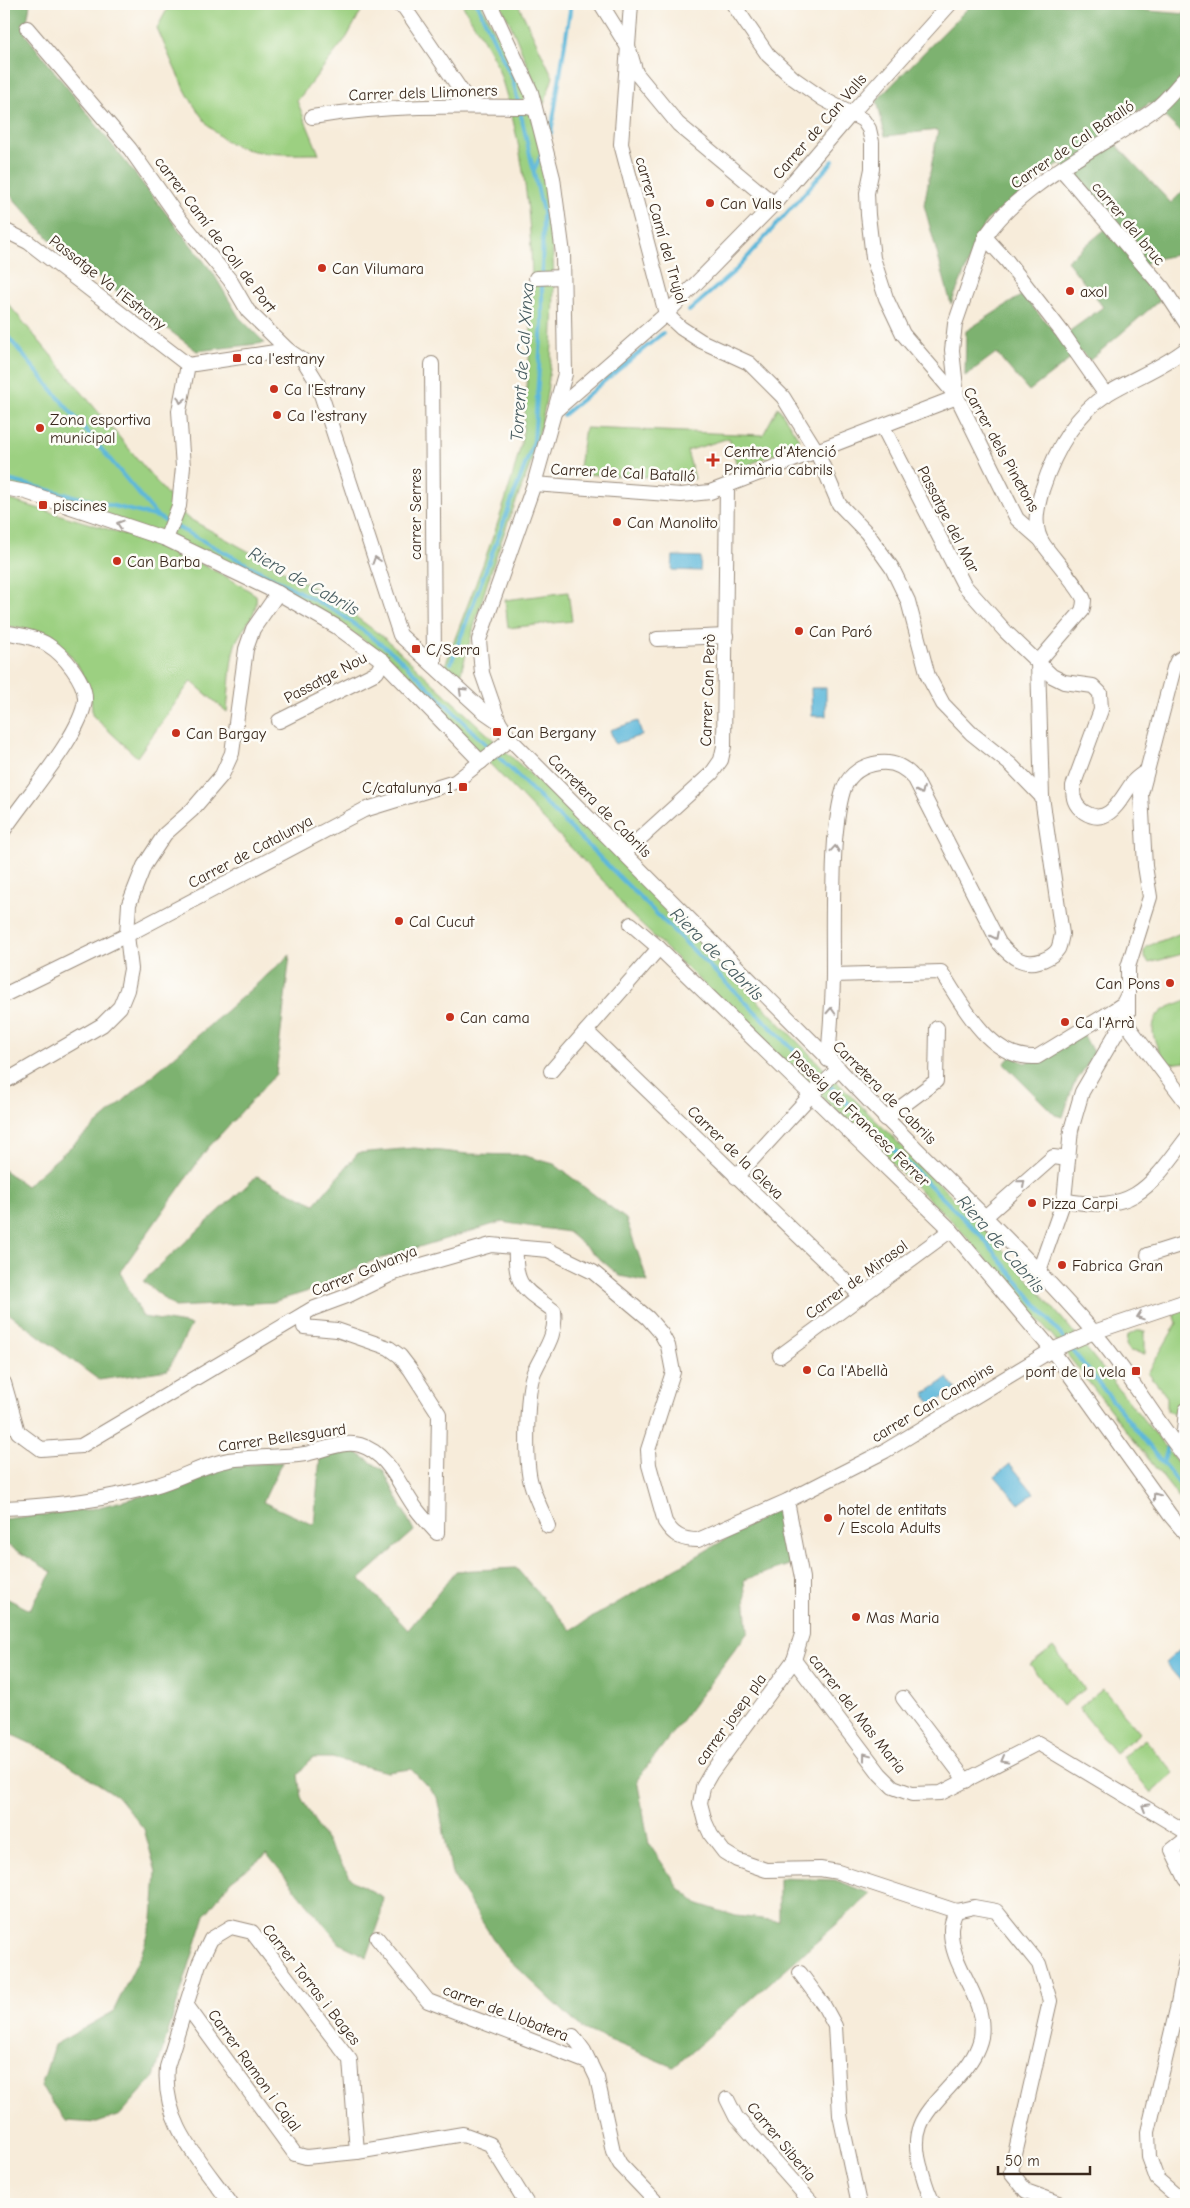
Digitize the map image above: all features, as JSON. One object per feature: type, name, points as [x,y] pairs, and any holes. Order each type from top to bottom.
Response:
[{"type":"street","points":[[396,4],[404,7],[471,105]]},
{"type":"street","name":"Carretera de Cabrils","points":[[490,4],[531,92],[531,108],[553,178],[558,209],[557,278],[565,374],[534,484],[479,640],[482,673],[506,742],[624,853],[833,1068],[986,1216],[1039,1271],[1184,1455]]},
{"type":"street","points":[[601,4],[629,48],[636,73],[678,124],[774,204]]},
{"type":"street","name":"carrer Camí del Trujol","points":[[631,4],[621,144],[666,314],[681,328],[701,342],[750,363],[784,397],[816,450],[839,504],[867,533],[892,568],[915,620],[928,676],[943,704],[971,733],[1011,765],[1042,797]]},
{"type":"street","name":"Carrer dels Pinetons","points":[[733,4],[768,55],[793,78],[823,99],[863,120],[869,129],[872,142],[872,169],[868,192],[868,215],[873,258],[886,298],[902,334],[957,398],[1017,519],[1041,541],[1080,591],[1084,601],[1082,611],[1038,662]]},
{"type":"street","name":"Carrer de Can Valls","points":[[556,410],[666,314],[774,204],[852,113],[950,4]]},
{"type":"street","name":"carrer Camí de Coll de Port","points":[[26,28],[130,148],[178,217],[230,280],[248,311],[288,350],[304,361],[317,382],[400,635],[483,712],[499,722]]},
{"type":"street","name":"Carrer de Cal Batalló","points":[[534,484],[682,495],[710,492],[816,450],[883,427],[957,398],[952,350],[954,324],[985,237],[993,225],[1028,193],[1156,108],[1186,77]]},
{"type":"street","name":"Carrer dels Llimoners","points":[[312,117],[351,110],[471,105],[531,108]]},
{"type":"street","name":"carrer del bruc","points":[[1062,170],[1163,288],[1186,323]]},
{"type":"street","name":"Passatge Va l'Estrany","points":[[4,230],[28,242],[188,366]]},
{"type":"street","points":[[985,237],[1007,261],[1062,332],[1106,395]]},
{"type":"street","points":[[536,278],[557,278]]},
{"type":"street","points":[[1041,541],[1036,526],[1038,504],[1060,444],[1078,421],[1106,395],[1139,378],[1186,349]]},
{"type":"street","points":[[170,529],[179,506],[184,467],[179,411],[188,366],[288,350]]},
{"type":"street","name":"carrer Serres","points":[[432,364],[434,665]]},
{"type":"street","name":"Passatge del Mar","points":[[883,427],[964,586],[1006,632],[1052,676],[1064,682],[1093,686],[1100,693],[1101,710],[1073,786],[1073,799],[1076,806],[1086,814],[1097,817],[1108,814],[1119,805],[1134,782],[1145,772]]},
{"type":"street","name":"Carrer Can Però","points":[[624,853],[712,773],[721,760],[724,746],[727,486]]},
{"type":"street","points":[[4,488],[170,529],[337,627],[383,661],[484,759]]},
{"type":"street","points":[[4,1082],[102,1025],[120,1008],[127,990],[131,969],[127,935],[129,904],[144,866],[166,834],[192,810],[222,775],[232,753],[246,649],[252,629],[278,593]]},
{"type":"street","points":[[4,632],[47,644],[65,658],[78,678],[85,699],[82,714],[73,734],[4,830]]},
{"type":"street","points":[[657,638],[726,636]]},
{"type":"street","points":[[1039,1271],[1064,1200],[1071,1130],[1082,1092],[1128,1014],[1130,957],[1150,897],[1145,866],[1140,794],[1174,668],[1177,661],[1186,655]]},
{"type":"street","name":"Passatge Nou","points":[[279,721],[377,672],[383,661]]},
{"type":"street","points":[[736,1177],[814,1092],[833,1068],[832,877],[838,811],[844,786],[853,774],[870,764],[884,762],[896,764],[908,770],[915,779],[999,944],[1010,956],[1024,963],[1049,958],[1058,949],[1062,934],[1042,797],[1038,662]]},
{"type":"street","name":"Carrer de Catalunya","points":[[4,995],[127,935],[364,810],[455,782],[506,742]]},
{"type":"street","name":"Passeig de Francesc Ferrer","points":[[631,924],[814,1092],[951,1230],[1056,1348],[1170,1515],[1186,1534]]},
{"type":"street","points":[[551,1071],[659,948]]},
{"type":"street","points":[[833,975],[941,972],[985,1037],[1023,1058],[1037,1057],[1107,1015],[1123,1004],[1128,994]]},
{"type":"street","points":[[1125,1022],[1186,1102]]},
{"type":"street","points":[[885,1119],[936,1082],[937,1028]]},
{"type":"street","name":"Carrer de la Gleva","points":[[586,1031],[862,1297]]},
{"type":"street","points":[[1064,1200],[1084,1204],[1112,1204],[1133,1198],[1156,1176],[1186,1139]]},
{"type":"street","points":[[986,1216],[1053,1157],[1068,1159]]},
{"type":"street","name":"Carrer de Mirasol","points":[[780,1356],[951,1230]]},
{"type":"street","points":[[1148,1255],[1186,1243]]},
{"type":"street","name":"Carrer Galvanya","points":[[4,1383],[18,1432],[41,1449],[81,1446],[304,1314],[394,1273],[483,1247],[548,1250],[593,1272],[648,1318],[661,1333],[668,1346],[673,1372],[648,1450],[649,1465],[665,1522],[670,1530],[685,1540],[698,1540],[787,1501]]},
{"type":"street","points":[[516,1248],[515,1267],[521,1286],[554,1311],[556,1324],[552,1341],[534,1373],[527,1446],[531,1482],[548,1526]]},
{"type":"street","name":"carrer Can Campins","points":[[787,1501],[884,1451],[1056,1348],[1089,1334],[1186,1301]]},
{"type":"street","name":"Carrer Bellesguard","points":[[4,1508],[42,1506],[131,1492],[157,1485],[196,1468],[230,1460],[304,1454],[349,1444],[361,1446],[382,1459],[392,1470],[416,1510],[436,1533],[439,1414],[400,1356],[388,1348],[338,1330],[304,1327],[304,1314]]},
{"type":"street","points":[[1184,1455],[1186,1410]]},
{"type":"street","name":"carrer josep pla","points":[[787,1501],[802,1578],[802,1634],[794,1660],[743,1728],[703,1787],[700,1803],[705,1822],[711,1835],[724,1852],[752,1867],[766,1870],[820,1869],[838,1872],[956,1911]]},
{"type":"street","name":"carrer del Mas Maria","points":[[794,1660],[880,1774],[893,1787],[912,1794],[931,1795],[950,1790],[1038,1743],[1186,1832]]},
{"type":"street","points":[[904,1698],[966,1781]]},
{"type":"street","points":[[1186,1839],[1172,1850],[1186,1879]]},
{"type":"street","points":[[934,2204],[918,2158],[915,2140],[919,2125],[974,2056],[980,2039],[980,2012],[954,1954],[950,1928],[956,1911],[974,1907],[996,1911],[1039,1964],[1050,2000],[1011,2172],[1026,2191],[1062,2204]]},
{"type":"street","name":"Carrer Torras i Bages","points":[[231,2204],[178,2130],[169,2108],[165,2085],[167,2068],[199,1964],[211,1938],[231,1927],[252,1932],[350,2060],[357,2152]]},
{"type":"street","name":"carrer de Llobatera","points":[[377,1938],[428,2000],[590,2063]]},
{"type":"street","points":[[1186,1959],[1182,2014],[1148,2132],[1149,2157],[1157,2179],[1186,2204]]},
{"type":"street","points":[[800,1973],[823,2004],[834,2026],[840,2115],[859,2204]]},
{"type":"street","name":"Carrer Ramon i Cajal","points":[[187,2006],[295,2154],[306,2157],[357,2152],[463,2134],[490,2144],[527,2204]]},
{"type":"street","points":[[573,2036],[597,2078],[613,2151],[620,2164],[658,2204]]},
{"type":"street","name":"Carrer Siberia","points":[[727,2100],[736,2117],[813,2204]]},
{"type":"green space","points":[[4,4],[30,4],[25,34],[213,273],[239,317],[265,343],[197,351],[55,245],[4,188]]},
{"type":"green space","points":[[170,4],[365,4],[347,37],[297,101],[319,154],[277,154],[246,149],[222,138],[209,126],[188,95],[157,28]]},
{"type":"green space","points":[[462,4],[481,4],[520,81],[536,131],[550,219],[554,314],[551,360],[537,443],[493,565],[460,676],[445,666],[496,528],[521,444],[532,313],[530,233],[526,193],[512,115],[494,59]]},
{"type":"green space","points":[[500,4],[518,4],[553,77],[544,104],[509,21]]},
{"type":"green space","points":[[972,4],[1128,4],[1138,10],[1186,14],[1186,137],[1150,103],[1106,134],[1171,203],[1186,188],[1186,250],[1181,254],[1150,260],[1137,273],[1160,300],[1089,361],[1081,351],[1029,391],[996,353],[965,376],[966,331],[1022,295],[1060,338],[1103,307],[1067,261],[1114,222],[1060,163],[986,221],[951,304],[924,205],[938,130],[885,136],[877,100]]},
{"type":"green space","points":[[4,299],[186,517],[324,593],[387,640],[611,850],[827,1072],[986,1230],[1071,1329],[1186,1473],[1186,1507],[1051,1334],[955,1224],[627,911],[606,884],[394,661],[355,634],[248,574],[4,484]]},
{"type":"green space","points":[[778,407],[799,439],[797,445],[738,469],[729,438],[687,451],[695,479],[578,474],[585,428],[763,435]]},
{"type":"green space","points":[[4,498],[166,549],[227,577],[256,595],[253,615],[238,638],[233,652],[227,712],[191,681],[137,757],[92,715],[89,691],[85,679],[72,658],[63,648],[42,634],[4,625]]},
{"type":"green space","points":[[568,592],[572,621],[508,628],[505,600]]},
{"type":"green space","points":[[1186,931],[1186,953],[1149,963],[1144,957],[1144,950],[1148,946]]},
{"type":"green space","points":[[290,955],[276,1074],[207,1149],[120,1272],[143,1317],[191,1325],[168,1370],[99,1380],[4,1310],[4,1170],[26,1186]]},
{"type":"green space","points":[[1186,1000],[1186,1062],[1169,1064],[1160,1053],[1154,1039],[1153,1025],[1160,1013]]},
{"type":"green space","points":[[1083,1034],[1094,1054],[1073,1086],[1063,1117],[1055,1115],[1004,1064],[1011,1056],[1025,1063]]},
{"type":"green space","points":[[414,1148],[468,1154],[522,1155],[554,1164],[626,1219],[648,1282],[620,1276],[568,1232],[501,1222],[370,1262],[322,1287],[273,1302],[175,1307],[143,1281],[257,1176],[315,1204],[358,1153]]},
{"type":"green space","points":[[1186,1307],[1185,1381],[1180,1407],[1175,1414],[1167,1411],[1167,1397],[1148,1373],[1177,1323],[1173,1310]]},
{"type":"green space","points":[[1136,1331],[1145,1331],[1145,1354],[1130,1351],[1126,1345],[1127,1336]]},
{"type":"green space","points":[[354,1451],[383,1470],[414,1531],[360,1579],[408,1630],[456,1571],[516,1568],[571,1630],[782,1506],[795,1563],[744,1580],[748,1632],[637,1780],[649,1844],[679,1888],[698,1904],[736,1916],[779,1921],[779,1878],[835,1880],[871,1894],[674,2067],[581,2028],[502,1953],[452,1874],[437,1797],[411,1769],[387,1772],[332,1758],[312,1758],[298,1775],[301,1797],[322,1835],[353,1881],[383,1897],[380,1920],[367,1957],[339,1943],[267,1854],[231,1881],[205,1915],[154,2077],[120,2115],[97,2123],[66,2121],[41,2087],[54,2045],[113,2012],[142,1952],[153,1920],[156,1872],[144,1829],[117,1796],[51,1753],[4,1731],[4,1597],[30,1610],[52,1572],[4,1543],[4,1519],[87,1510],[161,1491],[199,1474],[229,1466],[282,1462],[263,1502],[314,1525],[320,1457]]},
{"type":"green space","points":[[1053,1647],[1085,1689],[1062,1706],[1030,1665]]},
{"type":"green space","points":[[1103,1689],[1140,1733],[1115,1753],[1079,1708]]},
{"type":"green space","points":[[1145,1739],[1174,1773],[1151,1793],[1122,1757]]},
{"type":"water","points":[[673,556],[701,557],[700,571],[672,570]]},
{"type":"water","points":[[811,688],[826,688],[826,716],[812,716]]},
{"type":"water","points":[[638,721],[642,735],[615,744],[610,730]]},
{"type":"water","points":[[948,1378],[956,1389],[932,1405],[924,1394]]},
{"type":"water","points":[[1010,1464],[1034,1493],[1019,1504],[995,1476]]},
{"type":"water","points":[[1183,1647],[1186,1651],[1186,1687],[1165,1663]]},
{"type":"waterway","points":[[477,4],[513,80],[543,212],[542,275]]},
{"type":"waterway","name":"Torrent de Cal Xinxa","points":[[551,133],[571,4]]},
{"type":"waterway","points":[[534,170],[541,155]]},
{"type":"waterway","points":[[689,311],[736,270],[833,161]]},
{"type":"waterway","name":"Torrent de Cal Xinxa","points":[[451,663],[534,441],[542,323],[542,282]]},
{"type":"waterway","points":[[4,332],[158,517]]},
{"type":"waterway","points":[[563,415],[663,333]]},
{"type":"waterway","name":"Riera de Cabrils","points":[[4,479],[158,517],[339,613],[396,655],[980,1235],[1065,1340]]},
{"type":"waterway","name":"Riera de Cabrils","points":[[1069,1346],[1186,1492]]},
{"type":"waterway","points":[[1163,1463],[1168,1447]]},
{"type":"place","name":"Can Valls","points":[[710,203]]},
{"type":"place","name":"Can Vilumara","points":[[322,268]]},
{"type":"place","name":"axol","points":[[1070,291]]},
{"type":"place","name":"ca l'estrany","points":[[237,358]]},
{"type":"place","name":"Ca l'Estrany","points":[[274,389]]},
{"type":"place","name":"Ca l'estrany","points":[[277,415]]},
{"type":"place","name":"Zona esportiva municipal","points":[[40,428]]},
{"type":"place","name":"Centre d'Atenció Primària cabrils","points":[[713,460]]},
{"type":"place","name":"piscines","points":[[43,505]]},
{"type":"place","name":"Can Manolito","points":[[617,522]]},
{"type":"place","name":"Can Barba","points":[[117,561]]},
{"type":"place","name":"Can Paró","points":[[799,631]]},
{"type":"place","name":"C/Serra","points":[[416,649]]},
{"type":"place","name":"Can Bergany","points":[[497,732]]},
{"type":"place","name":"Can Bargay","points":[[176,733]]},
{"type":"place","name":"C/catalunya 1","points":[[463,787]]},
{"type":"place","name":"Cal Cucut","points":[[399,921]]},
{"type":"place","name":"Can Pons","points":[[1170,983]]},
{"type":"place","name":"Can cama","points":[[450,1017]]},
{"type":"place","name":"Ca l'Arrà","points":[[1065,1022]]},
{"type":"place","name":"Pizza Carpi","points":[[1032,1203]]},
{"type":"place","name":"Fabrica Gran","points":[[1062,1265]]},
{"type":"place","name":"Ca l'Abellà","points":[[807,1370]]},
{"type":"place","name":"pont de la vela","points":[[1136,1371]]},
{"type":"place","name":"hotel de entitats / Escola Adults","points":[[828,1518]]},
{"type":"place","name":"Mas Maria","points":[[856,1617]]}]
